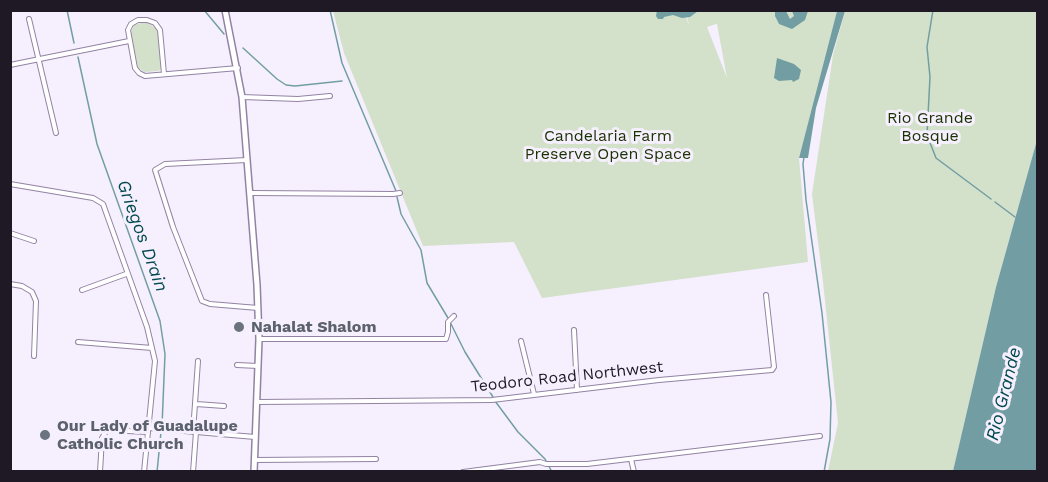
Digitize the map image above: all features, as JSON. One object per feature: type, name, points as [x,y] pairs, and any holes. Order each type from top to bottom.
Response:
[{"type":"main road","points":[[225,10],[238,68],[251,193],[259,339],[254,471]]},
{"type":"street","points":[[29,19],[56,133]]},
{"type":"street","points":[[164,74],[160,30],[155,23],[147,20],[138,20],[130,24],[129,41],[135,68],[146,76],[238,68]]},
{"type":"street","points":[[10,65],[129,41]]},
{"type":"street","points":[[242,97],[298,99],[330,96]]},
{"type":"street","points":[[248,160],[165,164],[155,170],[173,227],[202,301],[210,304],[258,308]]},
{"type":"street","points":[[10,184],[93,198],[104,204],[126,274],[147,327],[155,361],[144,471]]},
{"type":"street","points":[[251,193],[400,193]]},
{"type":"street","points":[[10,233],[34,241]]},
{"type":"street","points":[[82,290],[126,274]]},
{"type":"street","points":[[10,284],[22,286],[32,292],[36,301],[34,356]]},
{"type":"street","name":"Teodoro Road Northwest","points":[[257,402],[455,399],[472,401],[772,370],[774,367],[766,295]]},
{"type":"street","points":[[259,339],[446,339],[451,319]]},
{"type":"street","points":[[574,330],[577,390]]},
{"type":"street","points":[[521,341],[534,394]]},
{"type":"street","points":[[78,342],[152,348]]},
{"type":"street","points":[[193,471],[198,361]]},
{"type":"street","points":[[237,365],[258,366]]},
{"type":"street","points":[[196,404],[224,406]]},
{"type":"street","points":[[100,471],[102,438],[106,430],[255,436]]},
{"type":"street","points":[[463,471],[540,462],[587,464],[820,436]]},
{"type":"street","points":[[254,460],[376,459]]},
{"type":"street","points":[[631,459],[634,471]]},
{"type":"green space","name":"Candelaria Farm Preserve Open Space","points":[[684,10],[689,26],[686,11],[837,11],[799,158],[808,262],[542,298],[514,242],[423,246],[344,53],[333,11]],"holes":[[[717,24],[727,78],[707,27]]]},
{"type":"green space","name":"Rio Grande Bosque","points":[[845,11],[1037,11],[1037,140],[996,287],[953,471],[828,471],[838,423],[812,194],[833,55]]},
{"type":"green space","points":[[145,22],[156,28],[158,34],[161,69],[158,71],[145,72],[138,68],[131,32],[134,25]]},
{"type":"water","points":[[657,10],[698,11],[690,17],[682,18],[673,15],[658,19]]},
{"type":"water","points":[[775,11],[786,11],[790,19],[794,16],[792,11],[808,11],[805,20],[792,29],[779,24]]},
{"type":"water","points":[[837,11],[845,11],[816,108],[808,158],[799,158]]},
{"type":"water","points":[[777,58],[794,64],[801,70],[799,79],[793,82],[792,80],[779,81],[774,78]]},
{"type":"water","name":"Rio Grande","points":[[1037,140],[1037,471],[953,471],[996,287]]},
{"type":"waterway","name":"Griegos Drain","points":[[67,10],[74,43]]},
{"type":"waterway","points":[[204,10],[224,34]]},
{"type":"waterway","points":[[330,10],[342,63],[396,191]]},
{"type":"waterway","points":[[933,10],[927,47],[930,77],[927,135],[936,158],[991,199]]},
{"type":"waterway","points":[[243,48],[286,85],[342,81]]},
{"type":"waterway","name":"Griegos Drain","points":[[78,57],[97,144],[160,321],[165,354],[162,426]]},
{"type":"waterway","points":[[804,157],[806,200],[822,313],[831,402],[830,439],[824,472]]},
{"type":"waterway","points":[[397,197],[401,214],[421,250],[427,283],[448,318]]},
{"type":"waterway","points":[[995,202],[1015,217]]},
{"type":"waterway","points":[[450,322],[465,352],[493,397]]},
{"type":"waterway","points":[[495,401],[518,432],[545,459],[552,472]]},
{"type":"waterway","name":"Griegos Drain","points":[[157,472],[161,432]]},
{"type":"place","name":"Nahalat Shalom","points":[[239,327]]},
{"type":"place","name":"Our Lady of Guadalupe Catholic Church","points":[[45,435]]}]
